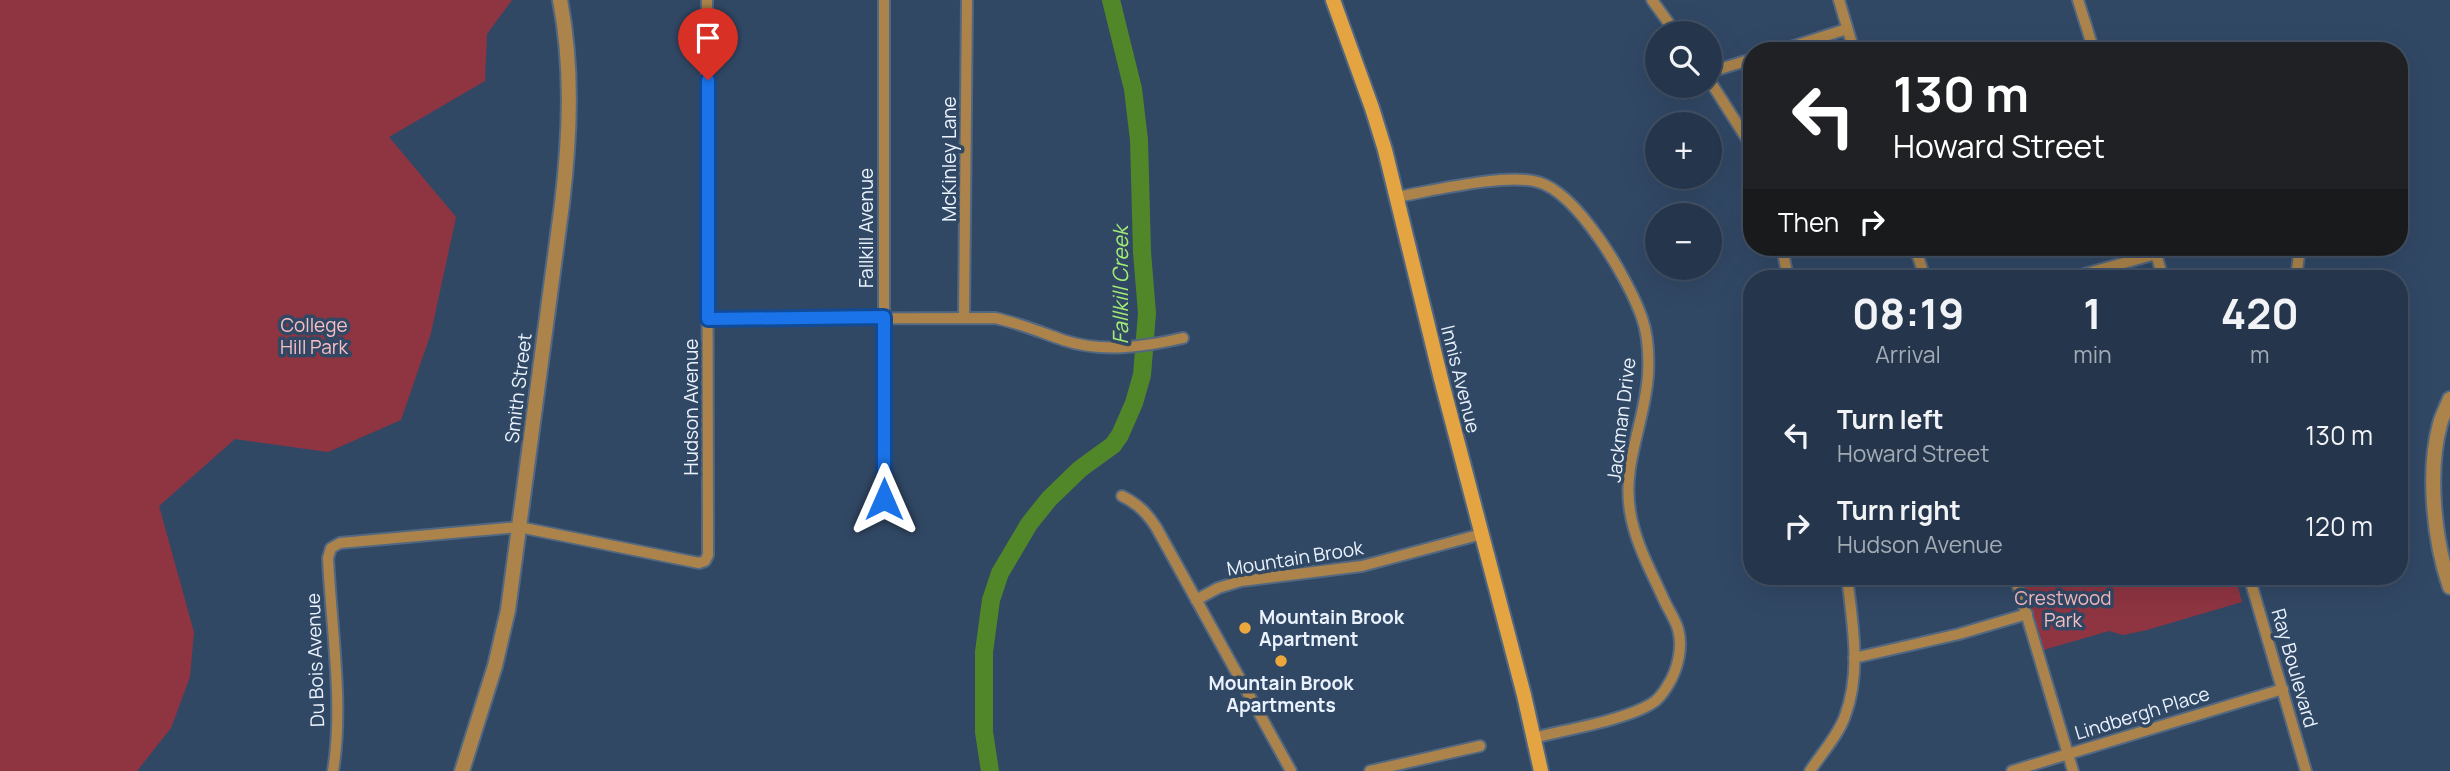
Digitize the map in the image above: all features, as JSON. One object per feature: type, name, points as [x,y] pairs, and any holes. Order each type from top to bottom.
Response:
[{"type":"main road","name":"Innis Avenue","points":[[1333,0],[1372,108],[1541,771]]},
{"type":"street","name":"Hudson Avenue","points":[[519,527],[699,563],[705,561],[708,555],[707,0]]},
{"type":"street","name":"Fallkill Avenue","points":[[884,0],[884,499]]},
{"type":"street","name":"McKinley Lane","points":[[964,318],[967,0]]},
{"type":"street","points":[[1652,0],[1667,21]]},
{"type":"street","points":[[1839,0],[1851,42]]},
{"type":"street","points":[[2078,0],[2091,42]]},
{"type":"street","name":"Smith Street","points":[[462,771],[502,639],[567,162],[568,59],[561,1]]},
{"type":"street","points":[[1806,42],[1847,29]]},
{"type":"street","points":[[1722,68],[1743,62]]},
{"type":"street","points":[[1721,98],[1743,133]]},
{"type":"street","name":"Jackman Drive","points":[[1396,197],[1501,180],[1521,179],[1552,188],[1578,212],[1610,254],[1642,318],[1647,340],[1648,376],[1629,465],[1630,509],[1640,548],[1678,629],[1679,656],[1674,673],[1658,699],[1649,706],[1534,738]]},
{"type":"street","points":[[2094,270],[2137,256]]},
{"type":"street","points":[[708,319],[995,318],[1017,322],[1065,341],[1095,347],[1137,347],[1183,338]]},
{"type":"street","points":[[2450,399],[2435,467],[2438,549],[2450,587]]},
{"type":"street","points":[[1122,496],[1136,503],[1147,514],[1291,771]]},
{"type":"street","name":"Du Bois Avenue","points":[[333,771],[336,724],[334,621],[328,558],[331,548],[340,542],[519,527]]},
{"type":"street","name":"Mountain Brook","points":[[1196,600],[1241,581],[1362,566],[1482,534]]},
{"type":"street","points":[[1810,771],[1845,718],[1854,684],[1848,585]]},
{"type":"street","points":[[2018,585],[2073,771]]},
{"type":"street","name":"Ray Boulevard","points":[[2252,585],[2306,771]]},
{"type":"street","points":[[1854,658],[1959,634],[2026,614]]},
{"type":"street","name":"Lindbergh Place","points":[[2012,771],[2283,689]]},
{"type":"street","points":[[1370,771],[1480,746]]},
{"type":"green space","name":"College Hill Park","points":[[0,0],[512,0],[487,34],[485,81],[389,137],[456,217],[431,333],[401,420],[328,452],[235,439],[159,506],[194,632],[190,677],[171,728],[137,771],[0,771]]},
{"type":"green space","name":"Crestwood Park","points":[[2021,585],[2237,585],[2242,602],[2147,630],[2123,635],[2109,631],[2040,651]]},
{"type":"waterway","name":"Fallkill Creek","points":[[990,771],[984,732],[984,652],[991,600],[1000,573],[1029,524],[1049,499],[1080,469],[1113,445],[1134,403],[1142,375],[1147,313],[1142,252],[1139,140],[1133,89],[1111,0]]},
{"type":"place","name":"Mountain Brook Apartment","points":[[1245,628]]},
{"type":"place","name":"Mountain Brook Apartments","points":[[1281,661]]},
{"type":"route","points":[[708,80],[708,319],[884,317],[884,499]]}]
